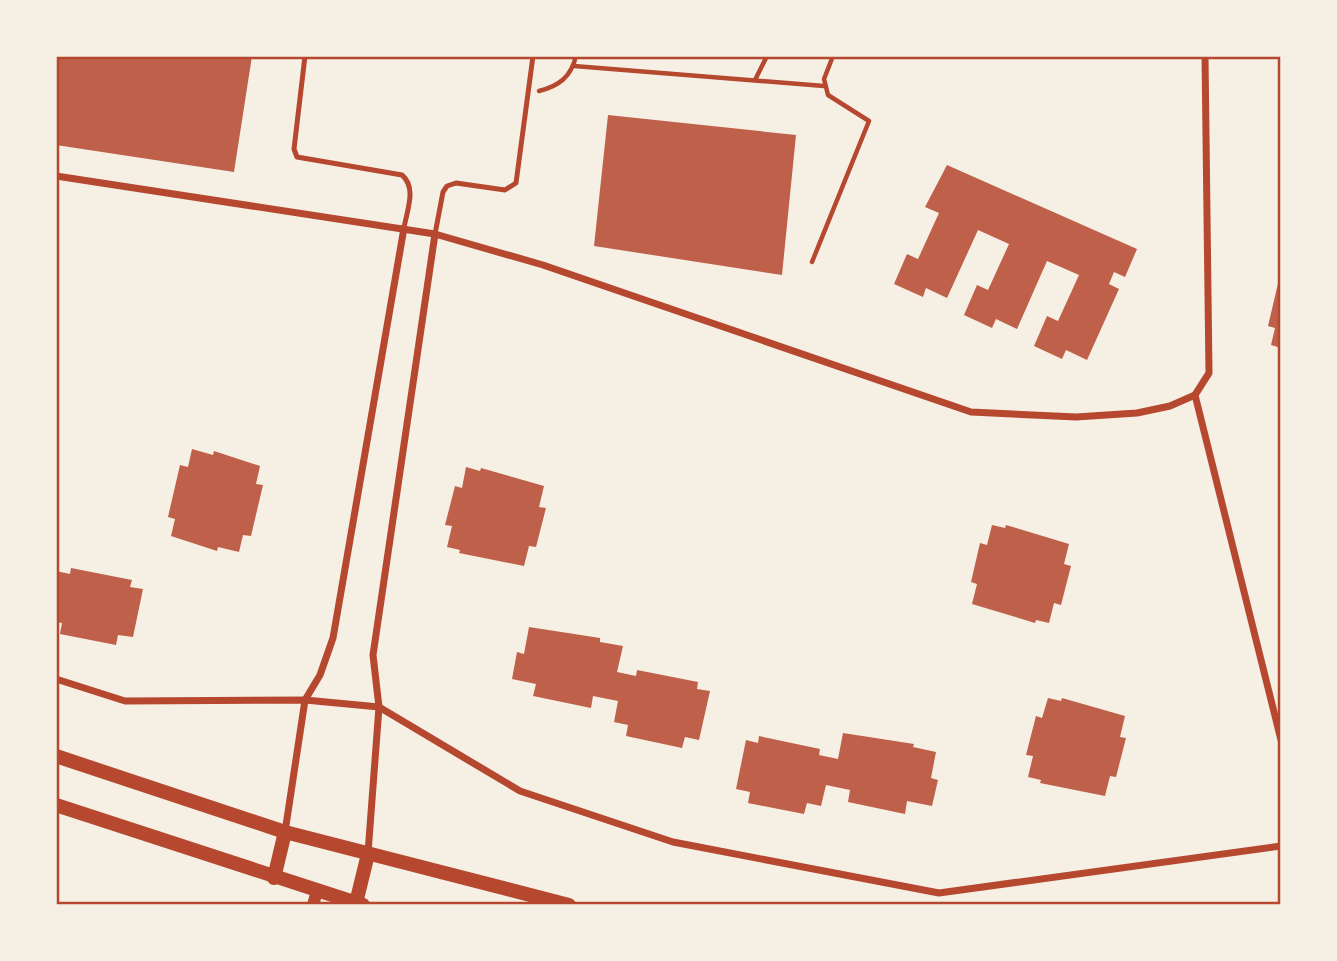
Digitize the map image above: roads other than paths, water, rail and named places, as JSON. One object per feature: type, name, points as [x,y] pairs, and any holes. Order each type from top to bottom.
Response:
[{"type":"main road","points":[[56,756],[285,832],[569,905]]},
{"type":"main road","points":[[56,805],[274,878],[315,898],[358,904],[368,854]]},
{"type":"main road","points":[[274,878],[285,832]]},
{"type":"street","points":[[56,176],[435,234],[543,265],[971,412],[1076,417],[1137,413],[1170,406],[1195,395],[1209,373],[1205,56]]},
{"type":"street","points":[[285,832],[305,700],[320,675],[332,638],[404,228]]},
{"type":"street","points":[[368,854],[379,707],[373,655],[435,234]]},
{"type":"street","points":[[1195,395],[1281,740]]},
{"type":"street","points":[[56,679],[125,701],[305,700],[379,707],[520,791],[673,842],[939,893],[1281,846]]},
{"type":"lane","points":[[305,56],[294,149],[298,157],[402,175],[409,181],[411,189],[404,228]]},
{"type":"lane","points":[[435,234],[443,192],[447,186],[456,183],[505,190],[516,183],[533,56]]}]
